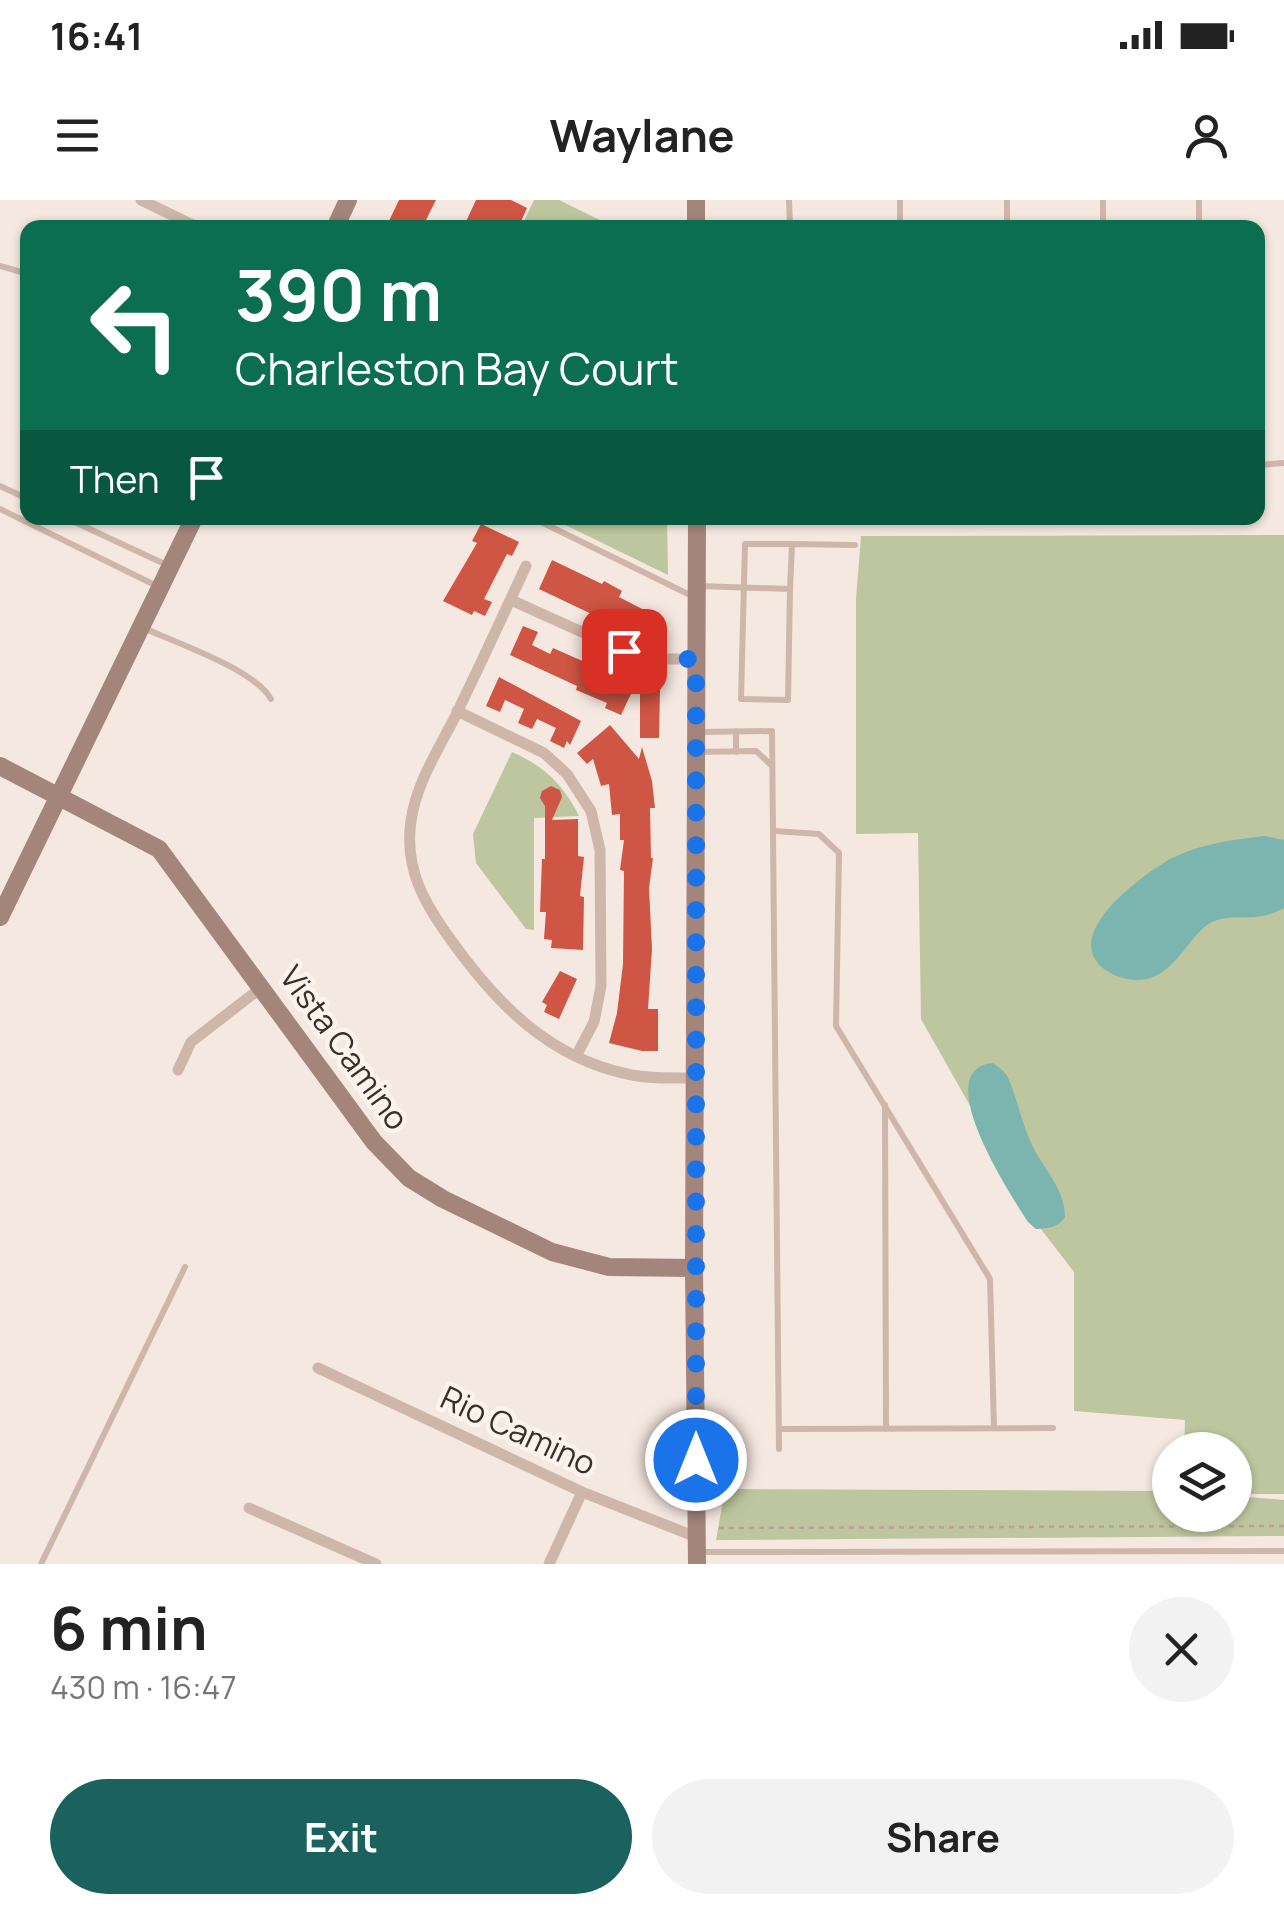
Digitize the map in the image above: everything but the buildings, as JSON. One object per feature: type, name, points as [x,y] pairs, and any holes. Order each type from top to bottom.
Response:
[{"type":"street","points":[[141,200],[182,220]]},
{"type":"street","points":[[0,917],[191,525]]},
{"type":"street","points":[[697,525],[694,1268],[697,1551]]},
{"type":"street","points":[[526,566],[413,808],[409,841],[418,887],[427,906],[494,997],[526,1026],[576,1056],[630,1075],[695,1078]]},
{"type":"street","points":[[511,600],[624,651],[654,659],[696,659]]},
{"type":"street","points":[[458,711],[544,753],[567,774],[591,811],[600,850],[601,986],[594,1022],[576,1056]]},
{"type":"street","name":"Vista Camino","points":[[0,766],[159,849],[374,1142],[409,1178],[443,1199],[573,1259],[609,1267],[694,1268]]},
{"type":"street","points":[[178,1070],[192,1042],[262,987]]},
{"type":"street","name":"Rio Camino","points":[[318,1368],[582,1492],[697,1551]]},
{"type":"street","points":[[549,1564],[582,1492]]},
{"type":"street","points":[[248,1508],[376,1564]]},
{"type":"lane","points":[[32,525],[160,588]]},
{"type":"lane","points":[[81,525],[171,566]]},
{"type":"lane","points":[[549,525],[698,592],[744,587],[790,589]]},
{"type":"lane","points":[[792,544],[788,700],[741,699],[745,544],[792,544],[855,545]]},
{"type":"lane","points":[[141,626],[238,672],[265,689],[271,699]]},
{"type":"lane","points":[[736,731],[736,752]]},
{"type":"lane","points":[[696,732],[772,732],[780,1449]]},
{"type":"lane","points":[[696,752],[756,751],[772,766]]},
{"type":"lane","points":[[774,831],[820,834],[839,853],[836,1026],[990,1278],[994,1428]]},
{"type":"lane","points":[[886,1104],[886,1428]]},
{"type":"lane","points":[[42,1564],[185,1267]]},
{"type":"lane","points":[[779,1430],[1054,1428]]},
{"type":"lane","points":[[697,1551],[1284,1551]]},
{"type":"path","points":[[719,1528],[1284,1526]]},
{"type":"green space","points":[[534,200],[559,200],[600,220],[524,220]]},
{"type":"green space","points":[[565,525],[667,525],[668,575]]},
{"type":"green space","points":[[1284,535],[1284,1494],[1252,1494],[1252,1432],[1185,1432],[1185,1420],[1074,1411],[1074,1272],[1037,1224],[921,1019],[918,833],[856,834],[856,599],[861,536]]},
{"type":"green space","points":[[512,752],[552,778],[579,816],[534,818],[534,930],[526,929],[476,863],[473,834]]},
{"type":"green space","points":[[725,1489],[1152,1491],[1152,1532],[1252,1532],[1252,1497],[1284,1500],[1284,1536],[716,1540]]},
{"type":"water","points":[[1265,836],[1284,840],[1284,908],[1264,916],[1217,920],[1199,932],[1168,968],[1147,979],[1130,980],[1114,975],[1093,956],[1092,941],[1107,910],[1150,872],[1198,848]]},
{"type":"water","points":[[993,1063],[1008,1077],[1029,1139],[1062,1198],[1065,1217],[1053,1227],[1036,1229],[1028,1222],[980,1135],[968,1087],[975,1071]]},
{"type":"route","points":[[624,651],[654,659],[696,659],[696,1460]]}]
